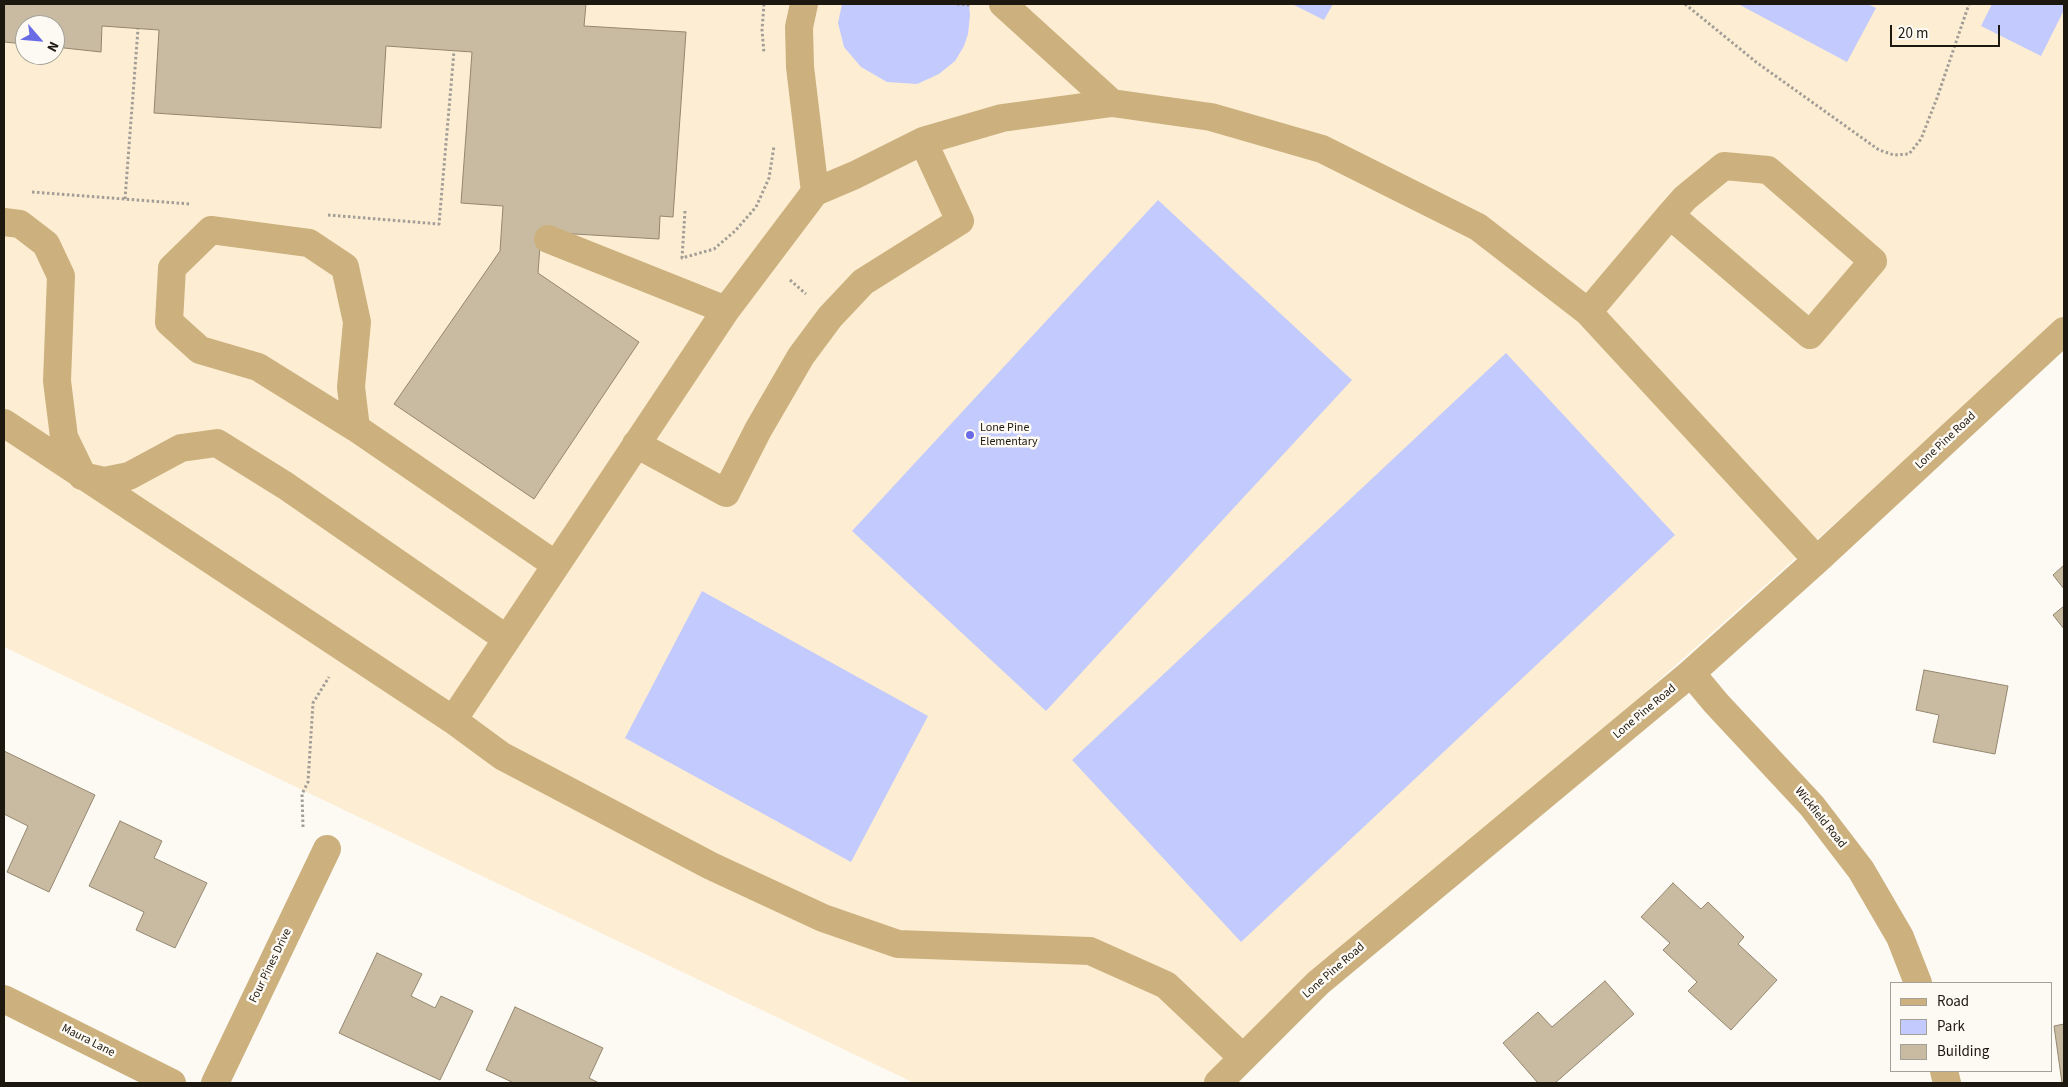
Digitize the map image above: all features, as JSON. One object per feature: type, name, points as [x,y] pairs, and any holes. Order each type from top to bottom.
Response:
[{"type":"street","points":[[804,4],[799,27],[800,67],[815,192]]},
{"type":"street","points":[[1003,4],[1112,103]]},
{"type":"street","points":[[453,720],[726,310],[815,192],[855,175],[923,141],[1002,118],[1112,103],[1211,117],[1322,149],[1478,226],[1588,312],[1817,560]]},
{"type":"street","points":[[636,444],[726,493],[758,430],[801,356],[830,317],[863,282],[960,221],[923,141]]},
{"type":"street","points":[[1588,312],[1670,215],[1685,198],[1724,166],[1768,170],[1873,260],[1810,335],[1670,215]]},
{"type":"street","points":[[4,222],[20,224],[46,244],[61,276],[57,381],[64,437],[82,476]]},
{"type":"street","points":[[356,428],[351,387],[357,322],[345,267],[309,243],[211,230],[172,268],[168,322],[200,350],[258,366],[356,428],[556,565]]},
{"type":"street","points":[[548,239],[726,310]]},
{"type":"street","name":"Lone Pine Road","points":[[1218,1083],[1242,1057],[1318,984],[1691,673],[1817,560],[2064,332]]},
{"type":"street","points":[[4,423],[453,720],[502,756],[711,866],[824,918],[898,944],[1090,951],[1166,985],[1242,1057]]},
{"type":"street","points":[[82,476],[104,481],[129,476],[181,448],[216,443],[286,486],[507,638]]},
{"type":"street","name":"Wickfield Road","points":[[1691,673],[1716,704],[1812,806],[1861,870],[1900,937],[1918,982]]},
{"type":"street","name":"Four Pines Drive","points":[[214,1083],[325,853]]},
{"type":"street","name":"Maura Lane","points":[[4,999],[172,1083]]},
{"type":"path","points":[[764,4],[762,30],[765,58]]},
{"type":"path","points":[[1685,4],[1756,62],[1879,150],[1894,155],[1909,154],[1921,139],[1938,98],[1970,4]]},
{"type":"path","points":[[124,199],[138,29]]},
{"type":"path","points":[[321,214],[439,224],[454,51]]},
{"type":"path","points":[[685,211],[682,258],[714,249],[735,231],[756,207],[769,178],[776,139]]},
{"type":"path","points":[[22,191],[193,205]]},
{"type":"path","points":[[325,853],[304,838],[302,794],[308,782],[313,703],[345,650]]},
{"type":"shaded area","name":"Lone Pine Elementary","points":[[4,4],[2064,4],[2064,321],[1266,1031],[1223,1083],[914,1083],[4,647]]},
{"type":"green space","points":[[842,4],[969,4],[968,34],[964,46],[955,61],[939,74],[917,84],[887,82],[861,67],[844,47],[838,23]]},
{"type":"green space","points":[[1292,4],[1333,4],[1324,20]]},
{"type":"green space","points":[[1738,4],[1868,4],[1876,8],[1847,62]]},
{"type":"green space","points":[[1992,4],[2064,4],[2064,10],[2041,56],[1981,26]]},
{"type":"green space","points":[[1158,200],[1352,380],[1046,711],[852,531]]},
{"type":"green space","points":[[1506,353],[1675,535],[1241,942],[1072,760]]},
{"type":"green space","points":[[702,591],[928,716],[851,862],[625,738]]},
{"type":"building","points":[[4,4],[586,4],[584,26],[686,32],[673,217],[660,216],[659,239],[541,232],[538,273],[639,342],[534,499],[394,404],[500,251],[503,206],[461,203],[472,52],[386,46],[381,128],[154,113],[159,30],[102,26],[101,52],[65,48],[65,15],[15,15],[15,43],[4,42]]},
{"type":"building","points":[[2064,565],[2064,589],[2053,575]]},
{"type":"building","points":[[2064,606],[2064,629],[2053,615]]},
{"type":"building","points":[[1924,670],[2008,686],[1995,754],[1933,742],[1939,715],[1916,710]]},
{"type":"building","points":[[4,751],[95,795],[49,892],[7,872],[28,826],[4,814]]},
{"type":"building","points":[[120,821],[162,841],[154,858],[207,883],[175,948],[136,930],[144,912],[89,886]]},
{"type":"building","points":[[1673,883],[1701,909],[1708,902],[1744,937],[1738,944],[1777,980],[1731,1030],[1688,991],[1697,982],[1663,950],[1670,943],[1641,917]]},
{"type":"building","points":[[377,953],[422,974],[411,996],[435,1008],[441,996],[473,1011],[440,1080],[339,1033]]},
{"type":"building","points":[[1605,981],[1634,1014],[1555,1083],[1538,1083],[1503,1043],[1538,1012],[1552,1027]]},
{"type":"building","points":[[515,1007],[603,1048],[589,1078],[599,1083],[514,1083],[486,1070]]},
{"type":"building","points":[[2064,1024],[2064,1083],[2062,1083],[2054,1026]]},
{"type":"place","name":"Lone Pine Elementary","points":[[970,435]]}]
